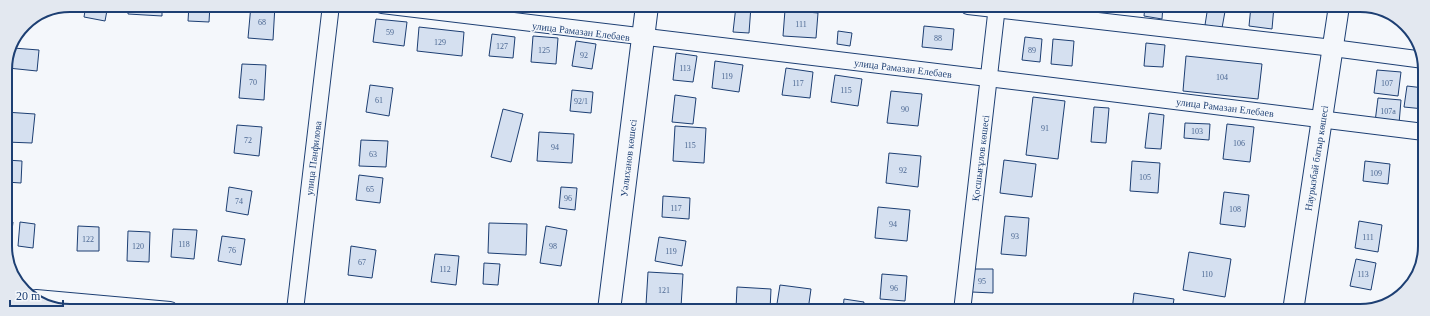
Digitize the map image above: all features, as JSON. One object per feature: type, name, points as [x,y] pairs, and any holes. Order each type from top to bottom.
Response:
[{"type":"main road","name":"Уәлиханов көшесі","points":[[610,304],[646,12]]},
{"type":"street","name":"улица Панфилова","points":[[296,304],[330,12]]},
{"type":"street","name":"улица Рамазан Елебаев","points":[[437,12],[1418,131]]},
{"type":"street","name":"Қосшығұлов көшесі","points":[[963,304],[996,12]]},
{"type":"street","points":[[1038,12],[1417,59]]},
{"type":"street","name":"Наурызбай батыр көшесі","points":[[1294,304],[1338,12]]},
{"type":"street","points":[[47,299],[103,304]]},
{"type":"building","points":[[85,12],[107,12],[105,21],[84,17]]},
{"type":"building","points":[[128,12],[162,12],[162,16],[128,14]]},
{"type":"building","points":[[189,12],[210,12],[209,22],[188,21]]},
{"type":"building","points":[[250,12],[275,12],[273,40],[248,38]]},
{"type":"building","points":[[735,12],[751,12],[749,33],[733,32]]},
{"type":"building","points":[[785,12],[818,13],[816,38],[783,36]]},
{"type":"building","points":[[1144,12],[1163,12],[1162,19],[1144,16]]},
{"type":"building","points":[[1207,12],[1225,12],[1222,28],[1205,25]]},
{"type":"building","points":[[1250,12],[1273,12],[1272,29],[1249,26]]},
{"type":"building","points":[[376,19],[407,22],[404,46],[373,42]]},
{"type":"building","points":[[924,26],[954,29],[952,50],[922,47]]},
{"type":"building","points":[[419,27],[464,32],[462,56],[417,51]]},
{"type":"building","points":[[838,31],[852,33],[850,46],[837,44]]},
{"type":"building","points":[[492,34],[515,37],[513,58],[489,56]]},
{"type":"building","points":[[533,36],[558,38],[556,64],[531,62]]},
{"type":"building","points":[[1025,37],[1042,39],[1040,62],[1022,60]]},
{"type":"building","points":[[1053,39],[1074,41],[1072,66],[1051,64]]},
{"type":"building","points":[[576,41],[596,44],[592,69],[572,66]]},
{"type":"building","points":[[1146,43],[1165,45],[1163,67],[1144,66]]},
{"type":"building","points":[[16,48],[39,50],[37,71],[12,68]]},
{"type":"building","points":[[676,53],[697,56],[693,82],[673,80]]},
{"type":"building","points":[[1186,56],[1262,64],[1258,99],[1183,91]]},
{"type":"building","points":[[715,61],[743,65],[739,92],[712,88]]},
{"type":"building","points":[[242,64],[266,65],[264,100],[239,98]]},
{"type":"building","points":[[786,68],[813,72],[810,98],[782,95]]},
{"type":"building","points":[[1377,70],[1401,72],[1398,96],[1374,93]]},
{"type":"building","points":[[835,75],[862,79],[858,106],[831,102]]},
{"type":"building","points":[[370,85],[393,88],[389,116],[366,112]]},
{"type":"building","points":[[1407,86],[1418,87],[1418,108],[1404,107]]},
{"type":"building","points":[[572,90],[593,92],[591,113],[570,111]]},
{"type":"building","points":[[891,91],[922,94],[918,126],[887,123]]},
{"type":"building","points":[[675,95],[696,98],[693,124],[672,122]]},
{"type":"building","points":[[1033,97],[1065,101],[1058,159],[1026,155]]},
{"type":"building","points":[[1378,98],[1401,100],[1399,124],[1375,122]]},
{"type":"building","points":[[1094,107],[1109,108],[1106,143],[1091,142]]},
{"type":"building","points":[[503,109],[523,114],[511,162],[491,157]]},
{"type":"building","points":[[12,112],[35,114],[32,143],[12,142]]},
{"type":"building","points":[[1149,113],[1164,115],[1161,149],[1145,148]]},
{"type":"building","points":[[1185,123],[1210,124],[1209,140],[1184,138]]},
{"type":"building","points":[[1227,124],[1254,127],[1250,162],[1223,159]]},
{"type":"building","points":[[237,125],[262,127],[259,156],[234,153]]},
{"type":"building","points":[[675,126],[706,128],[704,163],[673,161]]},
{"type":"building","points":[[539,132],[574,134],[572,163],[537,161]]},
{"type":"building","points":[[361,140],[388,141],[386,167],[359,166]]},
{"type":"building","points":[[889,153],[921,156],[918,187],[886,183]]},
{"type":"building","points":[[12,160],[22,161],[21,183],[12,182]]},
{"type":"building","points":[[1004,160],[1036,164],[1032,197],[1000,193]]},
{"type":"building","points":[[1132,161],[1160,163],[1158,193],[1130,191]]},
{"type":"building","points":[[1365,161],[1390,164],[1388,184],[1363,181]]},
{"type":"building","points":[[359,175],[383,178],[380,203],[356,200]]},
{"type":"building","points":[[229,187],[252,191],[248,215],[226,211]]},
{"type":"building","points":[[561,187],[577,188],[575,210],[559,208]]},
{"type":"building","points":[[1224,192],[1249,195],[1245,227],[1220,224]]},
{"type":"building","points":[[663,196],[690,198],[689,219],[662,217]]},
{"type":"building","points":[[878,207],[910,210],[907,241],[875,238]]},
{"type":"building","points":[[1005,216],[1029,218],[1026,256],[1001,254]]},
{"type":"building","points":[[1359,221],[1382,225],[1378,252],[1355,248]]},
{"type":"building","points":[[20,222],[35,224],[33,248],[18,246]]},
{"type":"building","points":[[489,223],[527,224],[526,255],[488,253]]},
{"type":"building","points":[[78,226],[99,227],[99,251],[77,251]]},
{"type":"building","points":[[546,226],[567,230],[561,266],[540,263]]},
{"type":"building","points":[[173,229],[197,230],[194,259],[171,257]]},
{"type":"building","points":[[128,231],[150,232],[149,262],[127,261]]},
{"type":"building","points":[[222,236],[245,239],[241,265],[218,261]]},
{"type":"building","points":[[659,237],[686,241],[682,266],[655,261]]},
{"type":"building","points":[[351,246],[376,250],[372,278],[348,275]]},
{"type":"building","points":[[1189,252],[1231,259],[1225,297],[1183,290]]},
{"type":"building","points":[[435,254],[459,256],[456,285],[431,282]]},
{"type":"building","points":[[1356,259],[1376,263],[1371,290],[1350,286]]},
{"type":"building","points":[[484,263],[500,264],[498,285],[483,284]]},
{"type":"building","points":[[972,269],[993,269],[993,293],[972,292]]},
{"type":"building","points":[[648,272],[683,274],[681,304],[646,304]]},
{"type":"building","points":[[882,274],[907,276],[905,301],[880,299]]},
{"type":"building","points":[[780,285],[811,289],[809,304],[777,304]]},
{"type":"building","points":[[737,287],[771,289],[770,304],[736,304]]},
{"type":"building","points":[[1134,293],[1174,299],[1173,304],[1133,304]]},
{"type":"building","points":[[844,299],[864,302],[864,304],[844,304]]}]
